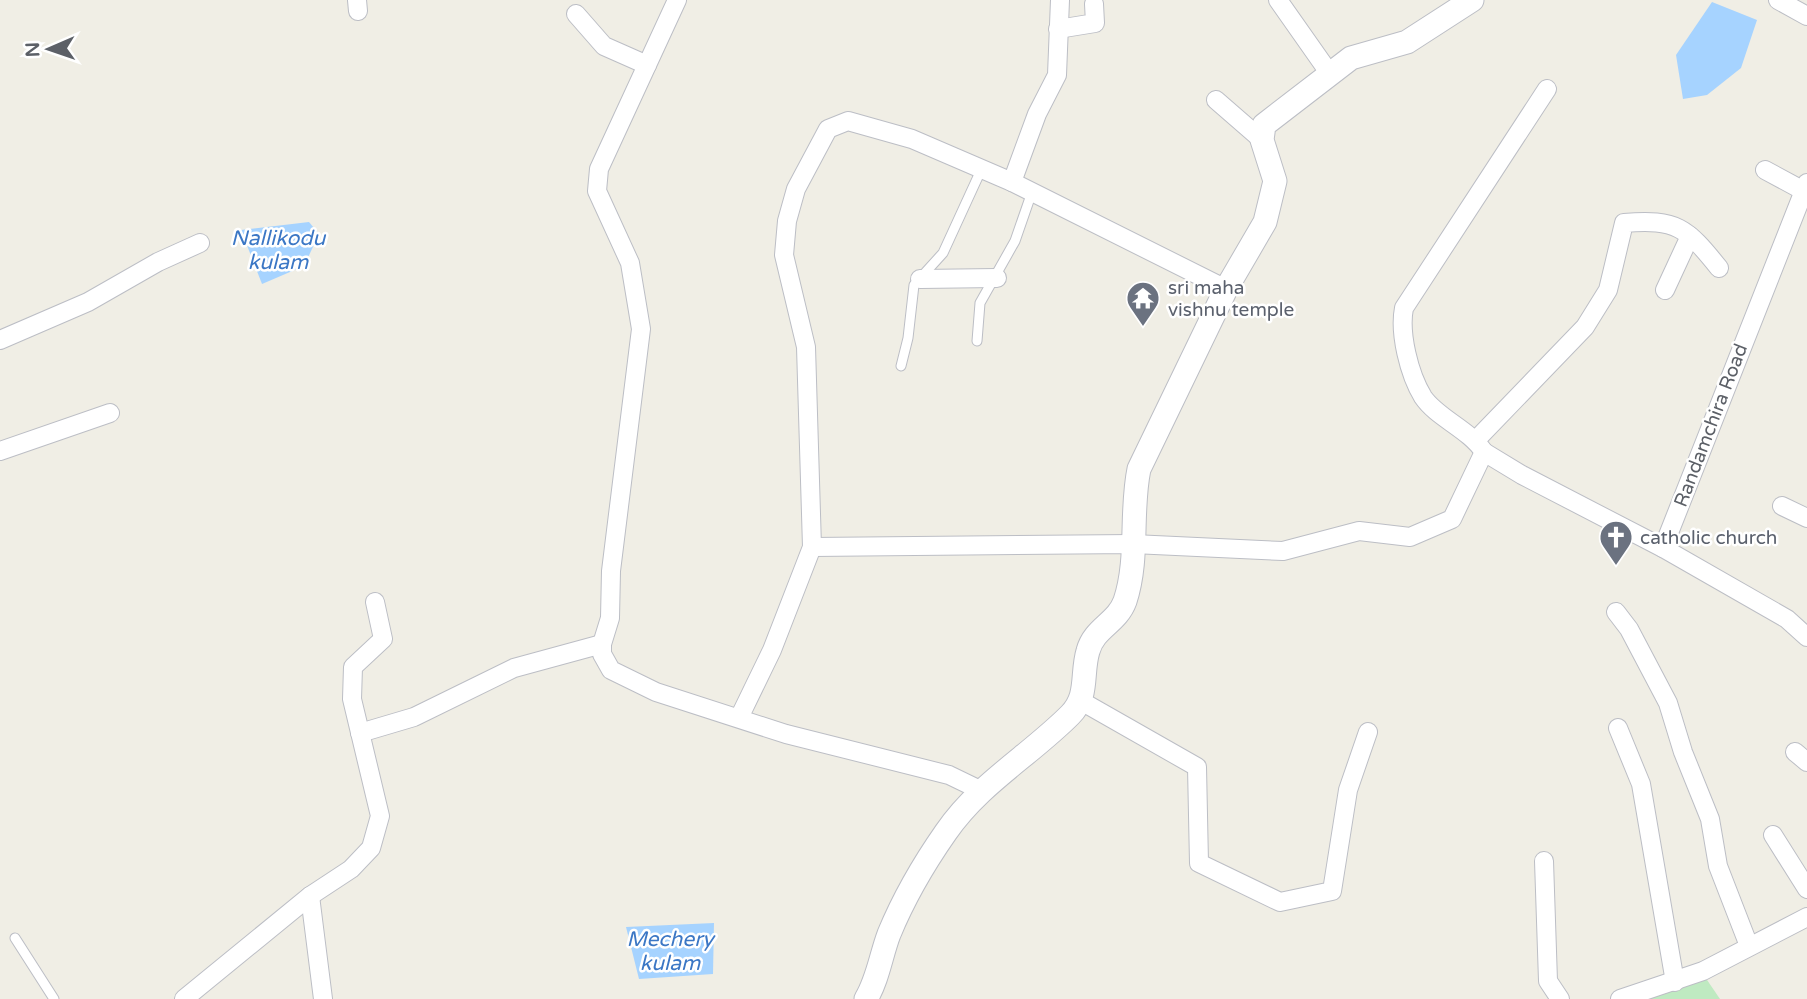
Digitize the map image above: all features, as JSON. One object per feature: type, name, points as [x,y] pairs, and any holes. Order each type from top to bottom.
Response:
[{"type":"street","points":[[677,0],[599,169],[597,191],[631,263],[641,329],[611,571],[610,618],[602,643],[602,654],[611,670],[656,692],[786,734],[949,775],[979,790]]},
{"type":"street","points":[[1012,181],[1037,114],[1057,75],[1059,0]]},
{"type":"street","points":[[1278,0],[1330,74]]},
{"type":"street","points":[[1262,140],[1264,125],[1351,58],[1407,42],[1472,0]]},
{"type":"street","points":[[1778,0],[1807,16]]},
{"type":"street","points":[[1058,29],[1095,23],[1094,4]]},
{"type":"street","points":[[576,14],[604,46],[647,65]]},
{"type":"street","points":[[1547,89],[1404,307],[1401,321],[1406,353],[1424,398],[1480,446],[1522,475],[1663,548],[1787,619],[1807,637]]},
{"type":"street","points":[[866,999],[891,931],[947,830],[979,790],[1043,740],[1081,701],[1084,666],[1092,640],[1099,630],[1115,619],[1124,603],[1130,581],[1135,489],[1139,469],[1226,289],[1265,222],[1273,197],[1274,169],[1262,140],[1216,100]]},
{"type":"street","points":[[739,718],[772,650],[811,547],[806,347],[784,255],[787,221],[796,188],[828,129],[848,121],[912,139],[1012,181],[1226,289]]},
{"type":"street","points":[[1765,170],[1806,187]]},
{"type":"street","name":"Randamchira Road","points":[[1663,548],[1806,187]]},
{"type":"street","points":[[811,547],[1133,544],[1283,551],[1359,531],[1410,537],[1452,519],[1480,446],[1585,327],[1608,290],[1625,223],[1652,221],[1677,225],[1719,268]]},
{"type":"street","points":[[1665,290],[1690,236]]},
{"type":"street","points":[[0,340],[88,302],[158,262],[200,243]]},
{"type":"street","points":[[920,279],[997,278]]},
{"type":"street","points":[[0,451],[110,413]]},
{"type":"street","points":[[1782,506],[1807,517]]},
{"type":"street","points":[[184,999],[310,896],[351,869],[370,848],[380,816],[352,699],[353,667],[383,639],[375,602]]},
{"type":"street","points":[[1616,612],[1629,629],[1668,703],[1683,752],[1710,819],[1718,866],[1749,946]]},
{"type":"street","points":[[360,733],[414,717],[514,668],[602,643]]},
{"type":"street","points":[[1081,701],[1196,767],[1199,863],[1280,902],[1332,891],[1348,790],[1368,732]]},
{"type":"street","points":[[1618,728],[1641,784],[1675,982]]},
{"type":"street","points":[[1773,835],[1807,889]]},
{"type":"street","points":[[1544,860],[1548,981],[1560,999]]},
{"type":"street","points":[[310,896],[323,999]]},
{"type":"street","points":[[1620,999],[1675,982],[1807,917]]},
{"type":"lane","points":[[901,366],[908,338],[914,285],[943,253],[982,168]]},
{"type":"lane","points":[[977,341],[980,303],[997,278],[1015,241],[1032,192]]},
{"type":"lane","points":[[15,938],[54,999]]},
{"type":"green space","points":[[1705,977],[1720,999],[1641,999]]},
{"type":"water","points":[[1712,2],[1757,20],[1741,68],[1707,95],[1683,99],[1676,55]]},
{"type":"water","name":"Nallikodu kulam","points":[[309,222],[319,234],[304,266],[262,284],[241,230]]},
{"type":"water","name":"Mechery kulam","points":[[714,923],[713,974],[639,979],[626,927]]},
{"type":"place","name":"sri maha vishnu temple","points":[[1143,328]]},
{"type":"place","name":"catholic church","points":[[1616,567]]}]
